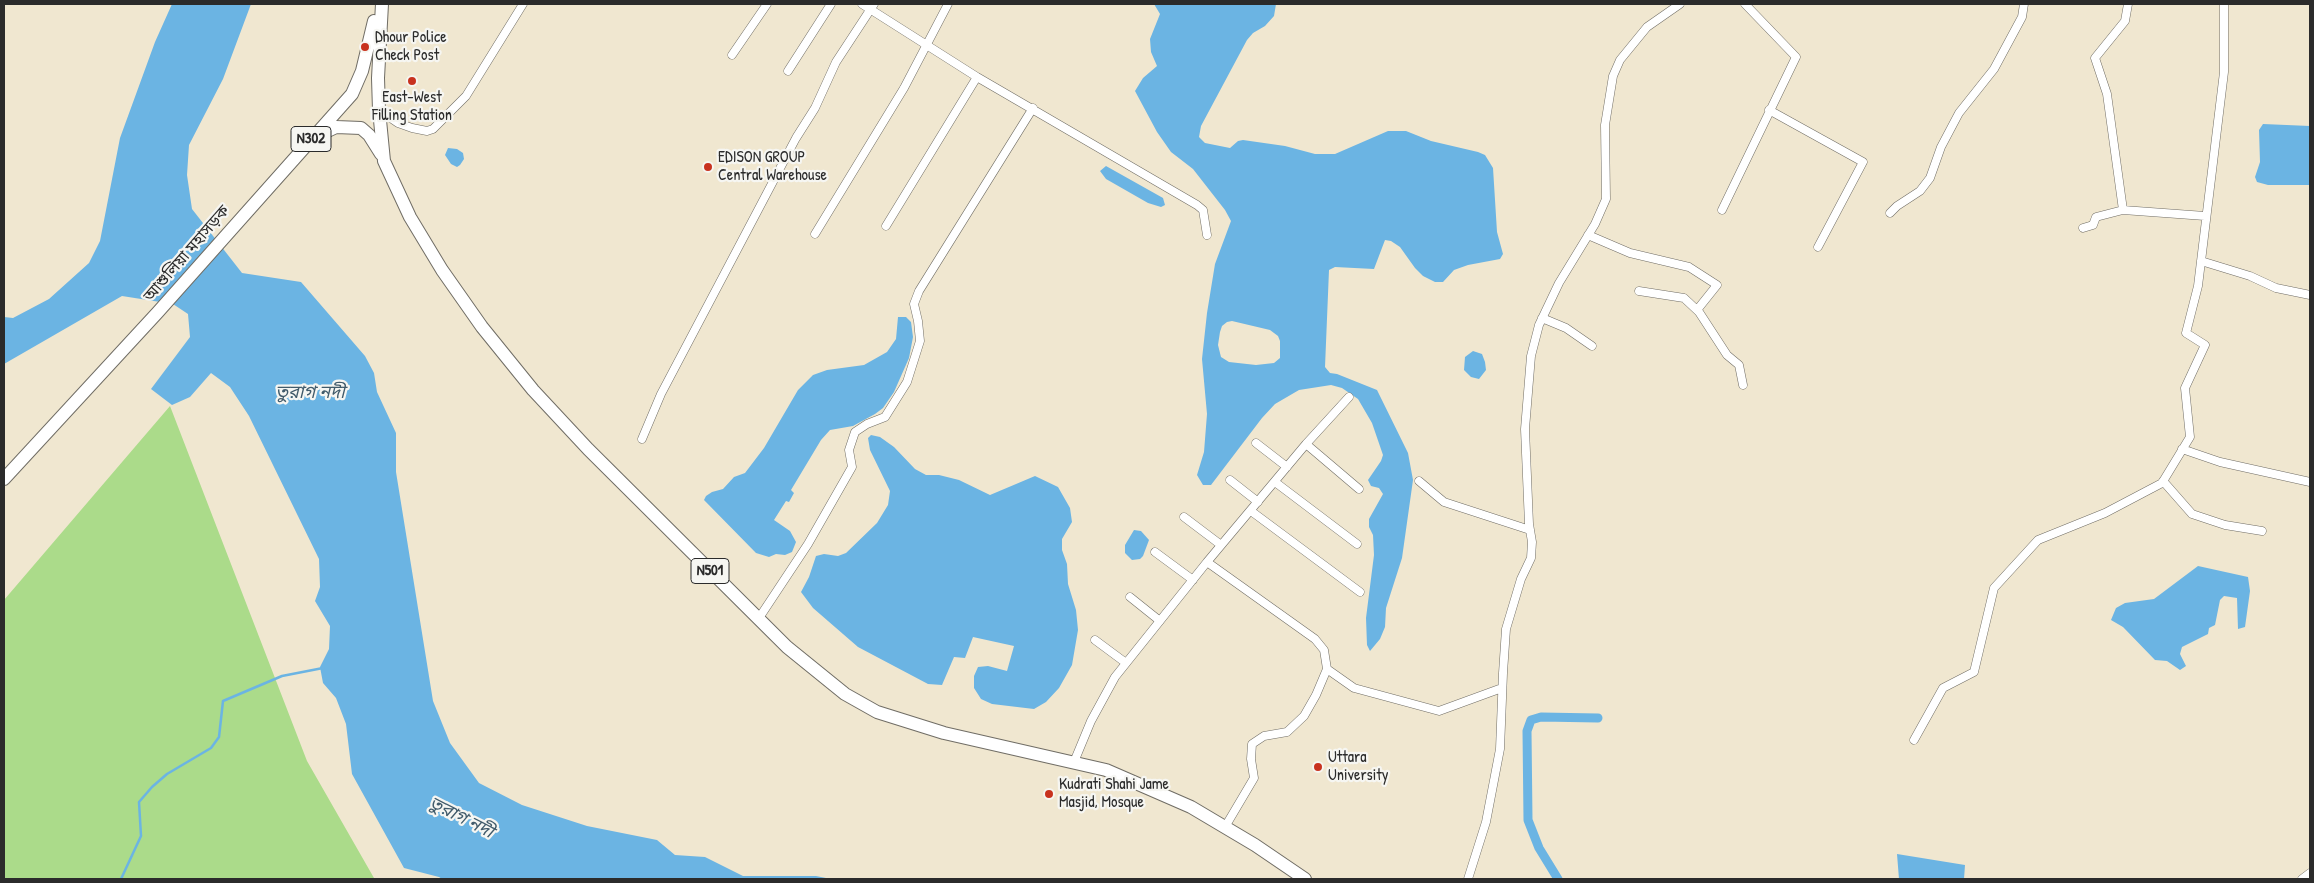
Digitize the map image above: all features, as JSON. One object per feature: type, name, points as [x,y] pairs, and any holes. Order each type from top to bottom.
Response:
[{"type":"highway","name":"আশুলিয়া মহাসড়ক","points":[[4,479],[158,312],[352,94],[362,72],[371,38],[376,4]]},
{"type":"highway","name":"N501","points":[[382,4],[378,68],[379,110],[384,161],[410,217],[442,270],[482,327],[528,383],[588,448],[742,604],[813,670],[846,694],[876,712],[944,733],[1106,770],[1152,788],[1191,807],[1305,879]]},
{"type":"highway","points":[[311,139],[336,127],[361,128],[376,146],[384,161]]},
{"type":"street","points":[[379,110],[398,123],[412,128],[427,131],[433,129],[466,96],[523,4]]},
{"type":"street","points":[[732,55],[767,4]]},
{"type":"street","points":[[788,71],[831,4]]},
{"type":"street","points":[[862,4],[872,6],[977,77],[1197,205],[1202,210],[1207,236]]},
{"type":"street","points":[[815,234],[904,88],[948,4]]},
{"type":"street","points":[[1468,879],[1486,822],[1500,749],[1506,629],[1510,611],[1531,558],[1532,542],[1524,429],[1531,356],[1542,318],[1559,283],[1588,235],[1606,199],[1605,125],[1613,76],[1620,60],[1647,27],[1680,4]]},
{"type":"street","points":[[1722,210],[1796,57],[1746,4]]},
{"type":"street","points":[[1890,213],[1897,206],[1920,192],[1930,178],[1941,147],[1959,114],[1994,69],[2022,17],[2024,4]]},
{"type":"street","points":[[2123,210],[2107,94],[2095,58],[2125,21],[2128,4]]},
{"type":"street","points":[[1914,740],[1943,688],[1974,672],[1994,588],[2038,540],[2105,513],[2164,481],[2190,437],[2185,388],[2204,345],[2186,333],[2198,286],[2224,72],[2224,4]]},
{"type":"street","points":[[642,440],[660,394],[796,138],[816,108],[836,62],[872,6]]},
{"type":"street","points":[[886,226],[977,77]]},
{"type":"street","points":[[759,618],[771,603],[808,544],[852,467],[849,450],[855,432],[866,424],[885,417],[907,382],[920,340],[914,304],[919,291],[1033,108]]},
{"type":"street","points":[[1769,110],[1863,162],[1818,247]]},
{"type":"street","points":[[2083,228],[2092,225],[2096,216],[2123,210],[2206,216]]},
{"type":"street","points":[[1588,235],[1630,252],[1689,267],[1717,285],[1697,310]]},
{"type":"street","points":[[2201,261],[2250,276],[2276,288],[2310,295]]},
{"type":"street","points":[[1639,291],[1684,298],[1697,310],[1727,355],[1739,365],[1743,385]]},
{"type":"street","points":[[1542,318],[1566,328],[1592,346]]},
{"type":"street","points":[[1074,762],[1091,721],[1126,663],[1207,562],[1251,512],[1306,444],[1349,397]]},
{"type":"street","points":[[1256,443],[1287,467]]},
{"type":"street","points":[[1306,444],[1359,489]]},
{"type":"street","points":[[2182,450],[2220,462],[2310,482]]},
{"type":"street","points":[[1230,480],[1258,502]]},
{"type":"street","points":[[1419,481],[1444,502],[1530,530]]},
{"type":"street","points":[[2164,481],[2192,514],[2225,525],[2262,531]]},
{"type":"street","points":[[1275,482],[1357,544]]},
{"type":"street","points":[[1251,512],[1360,592]]},
{"type":"street","points":[[1184,517],[1221,546]]},
{"type":"street","points":[[1155,552],[1193,580]]},
{"type":"street","points":[[1207,562],[1315,639],[1324,650],[1327,669],[1316,695],[1304,716],[1287,732],[1264,736],[1252,744],[1251,759],[1254,778],[1225,827]]},
{"type":"street","points":[[1130,597],[1160,621]]},
{"type":"street","points":[[1095,640],[1126,663]]},
{"type":"street","points":[[1327,669],[1354,688],[1439,711],[1502,688]]},
{"type":"street","points":[[2302,879],[2310,873]]},
{"type":"green space","points":[[170,406],[307,761],[374,878],[377,879],[4,879],[4,600]]},
{"type":"water","name":"তুরাগ নদী","points":[[172,4],[251,4],[223,79],[189,145],[187,175],[192,209],[242,273],[301,282],[365,356],[374,373],[377,392],[396,433],[396,472],[433,701],[450,743],[479,783],[522,805],[587,826],[657,840],[675,855],[705,857],[743,876],[816,876],[831,879],[442,879],[404,868],[352,774],[346,724],[336,698],[323,683],[320,667],[329,649],[330,626],[315,601],[320,587],[319,559],[249,416],[230,387],[211,373],[190,397],[172,405],[151,389],[190,337],[188,314],[173,304],[122,296],[4,364],[4,317],[13,318],[49,299],[89,263],[100,241],[120,138],[155,42]]},
{"type":"water","points":[[1154,4],[1276,4],[1274,16],[1247,40],[1201,126],[1199,137],[1205,143],[1230,148],[1238,141],[1243,140],[1285,146],[1315,154],[1335,154],[1388,131],[1406,131],[1431,141],[1478,152],[1485,155],[1493,168],[1497,232],[1503,254],[1500,259],[1468,265],[1454,270],[1443,282],[1435,282],[1423,276],[1415,268],[1400,247],[1391,241],[1385,240],[1374,269],[1335,267],[1329,270],[1325,367],[1330,373],[1377,390],[1408,453],[1413,480],[1402,558],[1386,608],[1385,627],[1380,639],[1370,651],[1367,645],[1366,618],[1374,555],[1373,535],[1369,527],[1369,519],[1383,494],[1379,488],[1371,486],[1368,480],[1383,455],[1372,423],[1358,399],[1342,388],[1331,385],[1299,390],[1275,404],[1262,418],[1211,485],[1203,485],[1197,475],[1204,452],[1207,414],[1202,359],[1207,313],[1215,264],[1231,221],[1225,210],[1193,169],[1171,152],[1157,132],[1135,91],[1143,78],[1157,66],[1151,52],[1150,39],[1160,14]],"holes":[[[1232,321],[1270,330],[1278,336],[1280,341],[1280,358],[1274,363],[1256,365],[1229,362],[1221,357],[1218,345],[1220,332],[1222,326],[1227,322]]]},
{"type":"water","points":[[2263,124],[2310,126],[2310,185],[2268,185],[2257,182],[2255,177],[2260,162],[2259,130]]},
{"type":"water","points":[[448,148],[457,149],[463,153],[464,159],[457,167],[451,164],[445,155]]},
{"type":"water","points":[[1106,166],[1163,198],[1165,205],[1161,207],[1148,203],[1106,179],[1100,171]]},
{"type":"water","points":[[898,317],[906,317],[911,322],[913,337],[909,358],[894,392],[883,408],[875,414],[853,426],[830,430],[821,440],[791,490],[794,493],[789,502],[786,501],[774,520],[790,531],[796,542],[792,552],[769,557],[756,553],[704,500],[706,496],[723,489],[734,477],[745,473],[764,448],[798,390],[813,375],[827,370],[864,365],[887,352],[896,339]]},
{"type":"water","points":[[1473,351],[1482,354],[1485,362],[1486,370],[1479,379],[1471,377],[1464,370],[1465,357]]},
{"type":"water","points":[[871,435],[880,437],[894,447],[915,469],[926,475],[939,475],[959,480],[990,495],[1035,476],[1058,487],[1070,508],[1072,522],[1062,539],[1062,550],[1067,564],[1068,584],[1076,610],[1078,630],[1072,665],[1059,688],[1046,702],[1034,709],[992,704],[981,699],[974,688],[974,676],[978,667],[988,666],[1007,671],[1014,646],[973,637],[965,658],[954,657],[942,685],[928,684],[858,647],[813,608],[801,592],[809,577],[816,556],[824,554],[838,556],[846,553],[877,523],[888,505],[890,491],[870,450],[868,438]]},
{"type":"water","points":[[1134,530],[1141,531],[1149,540],[1143,556],[1140,559],[1132,560],[1125,553],[1125,545]]},
{"type":"water","points":[[2198,566],[2248,577],[2250,591],[2245,627],[2238,629],[2237,598],[2224,596],[2220,600],[2215,625],[2209,628],[2208,634],[2182,647],[2180,654],[2186,666],[2180,670],[2167,661],[2155,660],[2123,627],[2111,620],[2116,608],[2125,603],[2154,599]]},
{"type":"water","points":[[1897,854],[1965,865],[1964,879],[1899,879]]},
{"type":"waterway","points":[[121,879],[141,836],[139,802],[167,774],[211,748],[219,737],[223,701],[282,676],[323,668]]},
{"type":"waterway","points":[[1558,879],[1539,848],[1528,820],[1527,731],[1531,720],[1541,717],[1598,718]]},
{"type":"place","name":"Dhour Police Check Post","points":[[365,47]]},
{"type":"place","name":"East-West Filling Station","points":[[412,81]]},
{"type":"place","name":"EDISON GROUP Central Warehouse","points":[[708,167]]},
{"type":"place","name":"Uttara University","points":[[1318,767]]},
{"type":"place","name":"Kudrati Shahi Jame Masjid, Mosque","points":[[1049,794]]}]
